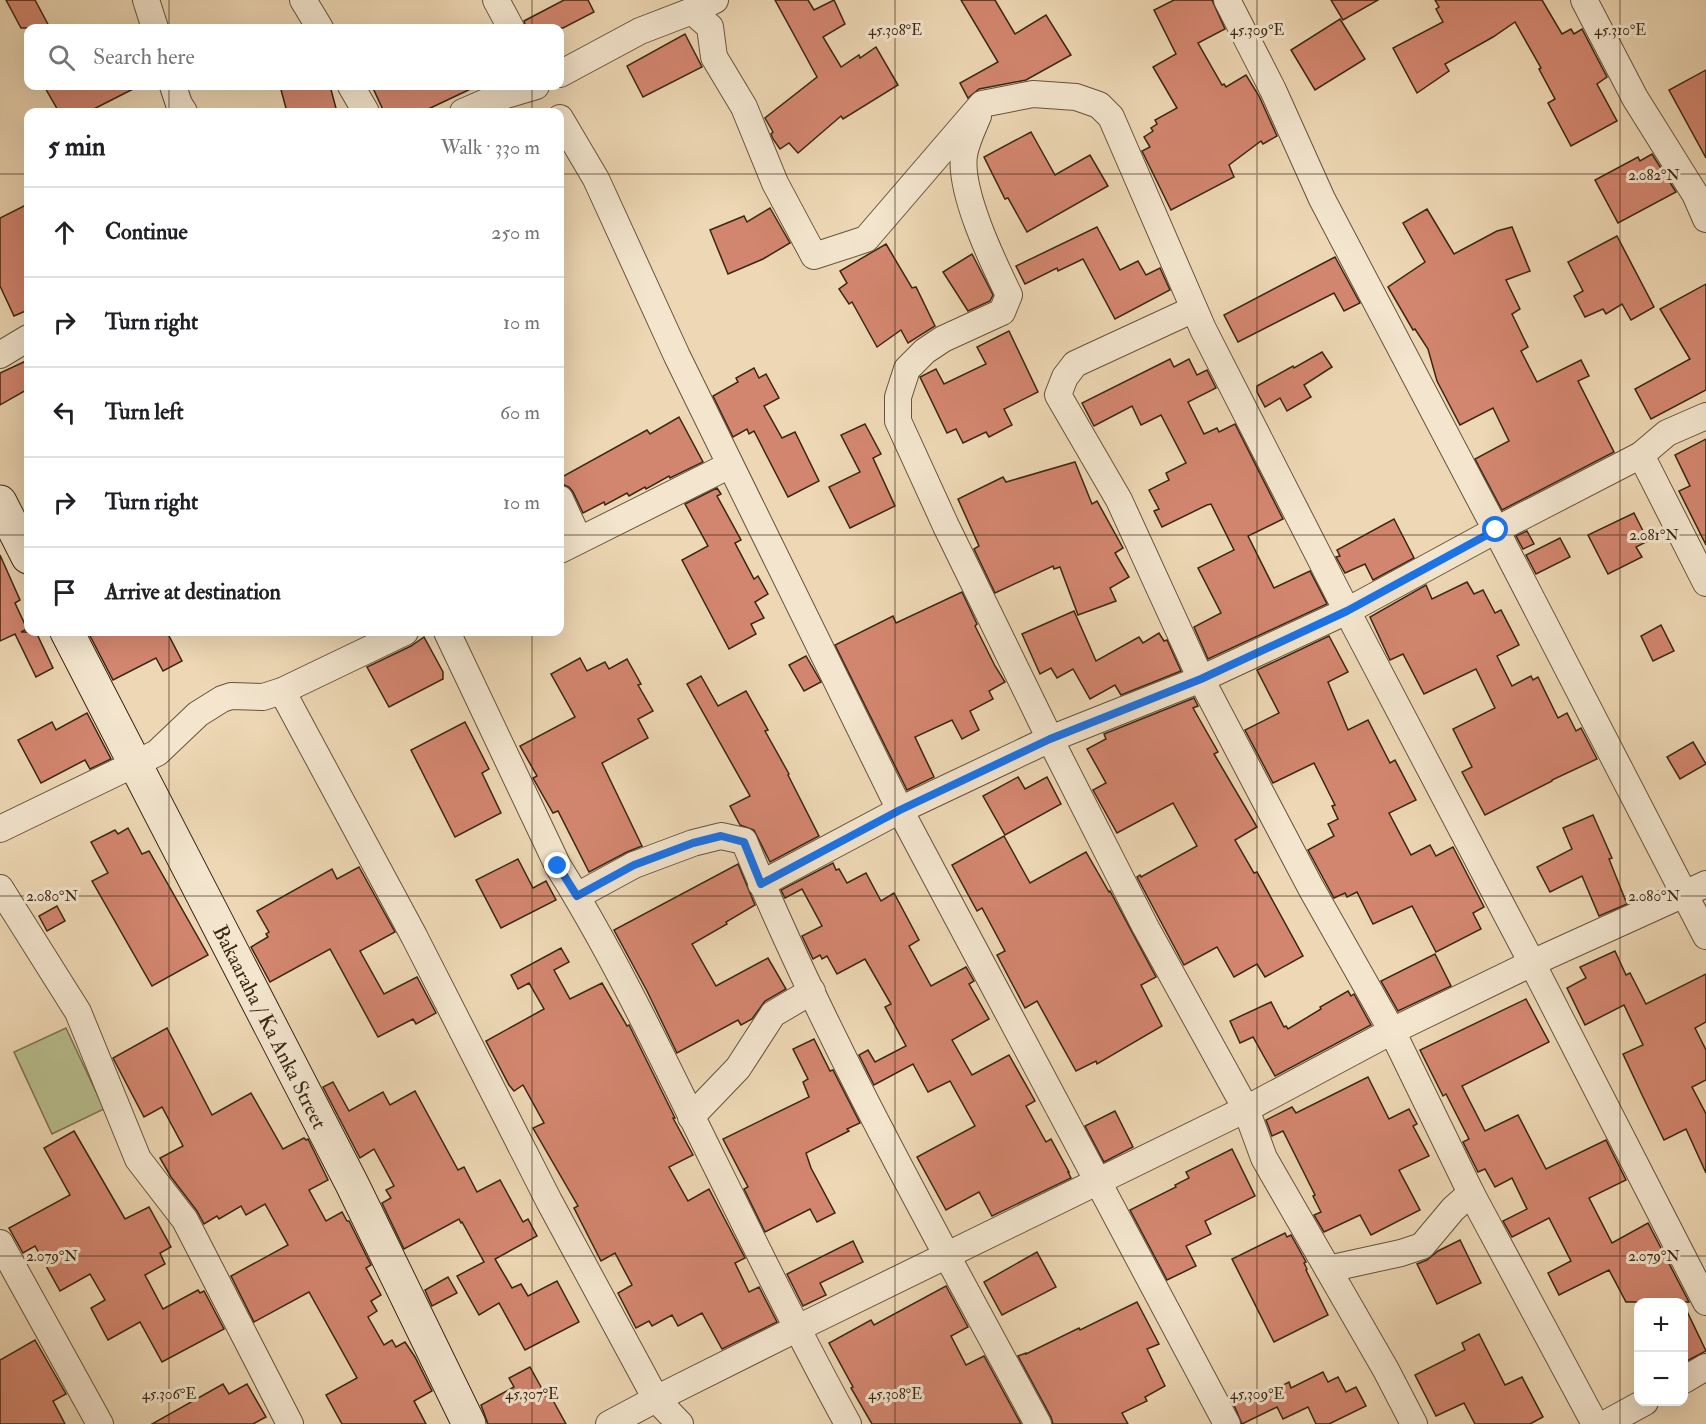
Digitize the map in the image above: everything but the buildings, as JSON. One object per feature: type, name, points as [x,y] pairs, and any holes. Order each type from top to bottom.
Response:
[{"type":"street","points":[[146,0],[154,24]]},
{"type":"street","points":[[303,0],[318,24]]},
{"type":"street","points":[[496,0],[509,24]]},
{"type":"street","points":[[564,72],[640,31],[715,0]]},
{"type":"street","points":[[1227,0],[1273,90],[1322,199],[1496,530],[1695,889],[1706,936]]},
{"type":"street","points":[[1593,3],[1635,98],[1695,194],[1706,219]]},
{"type":"street","points":[[692,11],[710,27],[714,57],[744,107],[775,183],[814,256],[866,239],[982,104],[1033,94],[1076,97],[1099,105],[1111,117],[1194,309],[1347,611],[1532,963],[1706,1302]]},
{"type":"street","points":[[174,90],[182,108]]},
{"type":"street","points":[[353,90],[364,108]]},
{"type":"street","points":[[473,108],[493,99],[524,90]]},
{"type":"street","points":[[541,90],[553,108]]},
{"type":"street","points":[[982,104],[964,156],[966,182],[992,261],[1009,295],[1002,312],[943,339],[925,351],[907,369],[898,397],[898,421],[946,526],[1144,926],[1246,1109],[1263,1158],[1386,1370],[1414,1424]]},
{"type":"street","points":[[564,125],[596,179],[677,356],[900,810],[1227,1424]]},
{"type":"street","points":[[1194,309],[1075,364],[1065,377],[1058,395],[1119,500],[1201,679],[1311,888],[1392,1031],[1471,1193],[1595,1424]]},
{"type":"street","points":[[0,355],[24,340]]},
{"type":"street","points":[[761,884],[900,810],[1050,739],[1201,679],[1347,611],[1641,454],[1666,433],[1706,416]]},
{"type":"street","points":[[1641,454],[1706,583]]},
{"type":"street","points":[[564,519],[569,545],[730,465]]},
{"type":"street","points":[[0,502],[24,549]]},
{"type":"street","name":"Bakaaraha / Ka Anka Street","points":[[69,636],[352,1184],[469,1424]]},
{"type":"street","points":[[0,829],[157,753],[198,714],[222,699],[231,696],[263,697],[282,691],[397,636]]},
{"type":"street","points":[[449,636],[558,866],[577,896],[652,1037],[796,1329],[848,1424]]},
{"type":"street","points":[[282,691],[414,936],[549,1201],[656,1399],[680,1424]]},
{"type":"street","points":[[577,896],[634,865],[693,843],[721,836],[744,842],[761,884],[855,1080],[1038,1424]]},
{"type":"street","points":[[0,888],[78,1012],[138,1160],[185,1220],[290,1424]]},
{"type":"street","points":[[609,1424],[947,1254],[1246,1109],[1392,1031],[1532,963],[1695,889]]},
{"type":"street","points":[[692,1117],[738,1068],[773,1014],[812,991]]},
{"type":"street","points":[[1328,1269],[1401,1253],[1422,1246],[1452,1209],[1471,1193]]},
{"type":"street","points":[[0,1243],[100,1424]]},
{"type":"street","points":[[1688,1377],[1706,1367]]},
{"type":"street","points":[[1605,1424],[1636,1406]]},
{"type":"green space","points":[[66,1028],[104,1109],[52,1134],[14,1052]]},
{"type":"route","points":[[558,866],[577,896],[634,865],[693,843],[721,836],[744,842],[761,884],[900,810],[1050,739],[1201,679],[1347,611],[1496,530]]}]
